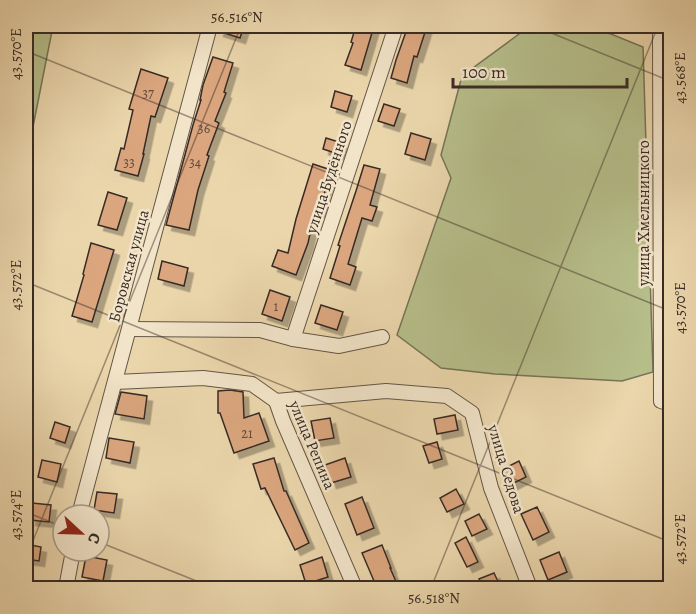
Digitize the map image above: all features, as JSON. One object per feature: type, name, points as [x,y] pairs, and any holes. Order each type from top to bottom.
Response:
[{"type":"street","name":"Боровская улица","points":[[82,503],[210,26]]},
{"type":"street","name":"улица Будённого","points":[[293,339],[396,26]]},
{"type":"street","name":"улица Хмельницкого","points":[[660,26],[666,403]]},
{"type":"street","points":[[129,329],[260,330],[293,339],[339,346],[382,337]]},
{"type":"street","name":"улица Репина","points":[[115,382],[203,378],[223,380],[252,384],[276,401],[355,588]]},
{"type":"street","name":"улица Седова","points":[[276,401],[386,391],[447,396],[472,413],[491,488],[530,588]]},
{"type":"street","points":[[66,588],[71,563]]},
{"type":"green space","points":[[26,26],[53,26],[26,162]]},
{"type":"green space","points":[[530,26],[577,26],[611,34],[643,47],[653,372],[622,381],[495,374],[441,368],[397,335],[451,178],[441,155],[462,76]]},
{"type":"building","points":[[219,26],[244,26],[240,38],[218,31]]},
{"type":"building","points":[[356,26],[374,26],[361,70],[345,65]]},
{"type":"building","points":[[408,26],[427,26],[417,57],[414,56],[407,83],[391,78]]},
{"type":"building","points":[[213,57],[233,63],[224,92],[226,93],[215,121],[219,123],[207,155],[209,156],[189,230],[166,225],[201,100],[203,85]]},
{"type":"building","points":[[141,69],[168,78],[155,117],[151,116],[138,176],[115,170],[121,148],[124,149],[133,110],[129,109]]},
{"type":"building","points":[[335,91],[352,96],[347,112],[331,107]]},
{"type":"building","points":[[384,104],[400,109],[394,126],[378,121]]},
{"type":"building","points":[[411,133],[431,139],[425,160],[405,154]]},
{"type":"building","points":[[326,138],[342,143],[338,154],[323,149]]},
{"type":"building","points":[[313,164],[331,170],[319,212],[315,211],[308,243],[296,275],[272,266],[278,250],[288,253]]},
{"type":"building","points":[[364,165],[380,169],[370,205],[377,207],[372,221],[362,218],[348,264],[356,267],[350,285],[330,278],[340,246],[338,245]]},
{"type":"building","points":[[108,192],[127,198],[117,230],[98,225]]},
{"type":"building","points":[[91,243],[114,250],[92,322],[72,316]]},
{"type":"building","points":[[162,261],[188,268],[184,286],[158,279]]},
{"type":"building","points":[[270,290],[290,297],[282,321],[262,314]]},
{"type":"building","points":[[321,305],[343,312],[337,330],[315,323]]},
{"type":"building","points":[[218,391],[243,392],[244,418],[259,413],[269,441],[234,453],[220,413],[218,413]]},
{"type":"building","points":[[121,392],[147,396],[144,419],[115,414]]},
{"type":"building","points":[[455,415],[458,430],[437,434],[434,419]]},
{"type":"building","points":[[330,418],[334,438],[315,441],[311,421]]},
{"type":"building","points":[[55,422],[70,427],[65,443],[50,438]]},
{"type":"building","points":[[109,438],[134,442],[130,463],[106,458]]},
{"type":"building","points":[[437,442],[442,459],[429,463],[423,446]]},
{"type":"building","points":[[274,458],[284,491],[286,491],[309,543],[295,550],[265,488],[261,489],[253,464]]},
{"type":"building","points":[[345,458],[351,477],[331,483],[325,465]]},
{"type":"building","points":[[42,460],[61,464],[57,482],[38,477]]},
{"type":"building","points":[[519,461],[526,477],[508,486],[501,470]]},
{"type":"building","points":[[456,489],[464,504],[447,512],[440,498]]},
{"type":"building","points":[[97,492],[117,494],[114,513],[111,513],[111,503],[95,503]]},
{"type":"building","points":[[362,497],[374,528],[357,535],[345,504]]},
{"type":"building","points":[[32,503],[51,505],[49,522],[30,520]]},
{"type":"building","points":[[537,507],[549,532],[533,540],[521,514]]},
{"type":"building","points":[[479,514],[487,529],[472,536],[465,521]]},
{"type":"building","points":[[466,537],[478,562],[467,567],[455,543]]},
{"type":"building","points":[[26,544],[41,547],[39,561],[26,559]]},
{"type":"building","points":[[382,545],[399,588],[377,588],[362,553]]},
{"type":"building","points":[[559,552],[567,572],[548,580],[540,560]]},
{"type":"building","points":[[322,557],[328,577],[306,584],[300,565]]},
{"type":"building","points":[[85,563],[106,563],[103,581],[82,577]]},
{"type":"building","points":[[494,573],[501,588],[484,588],[479,579]]}]
